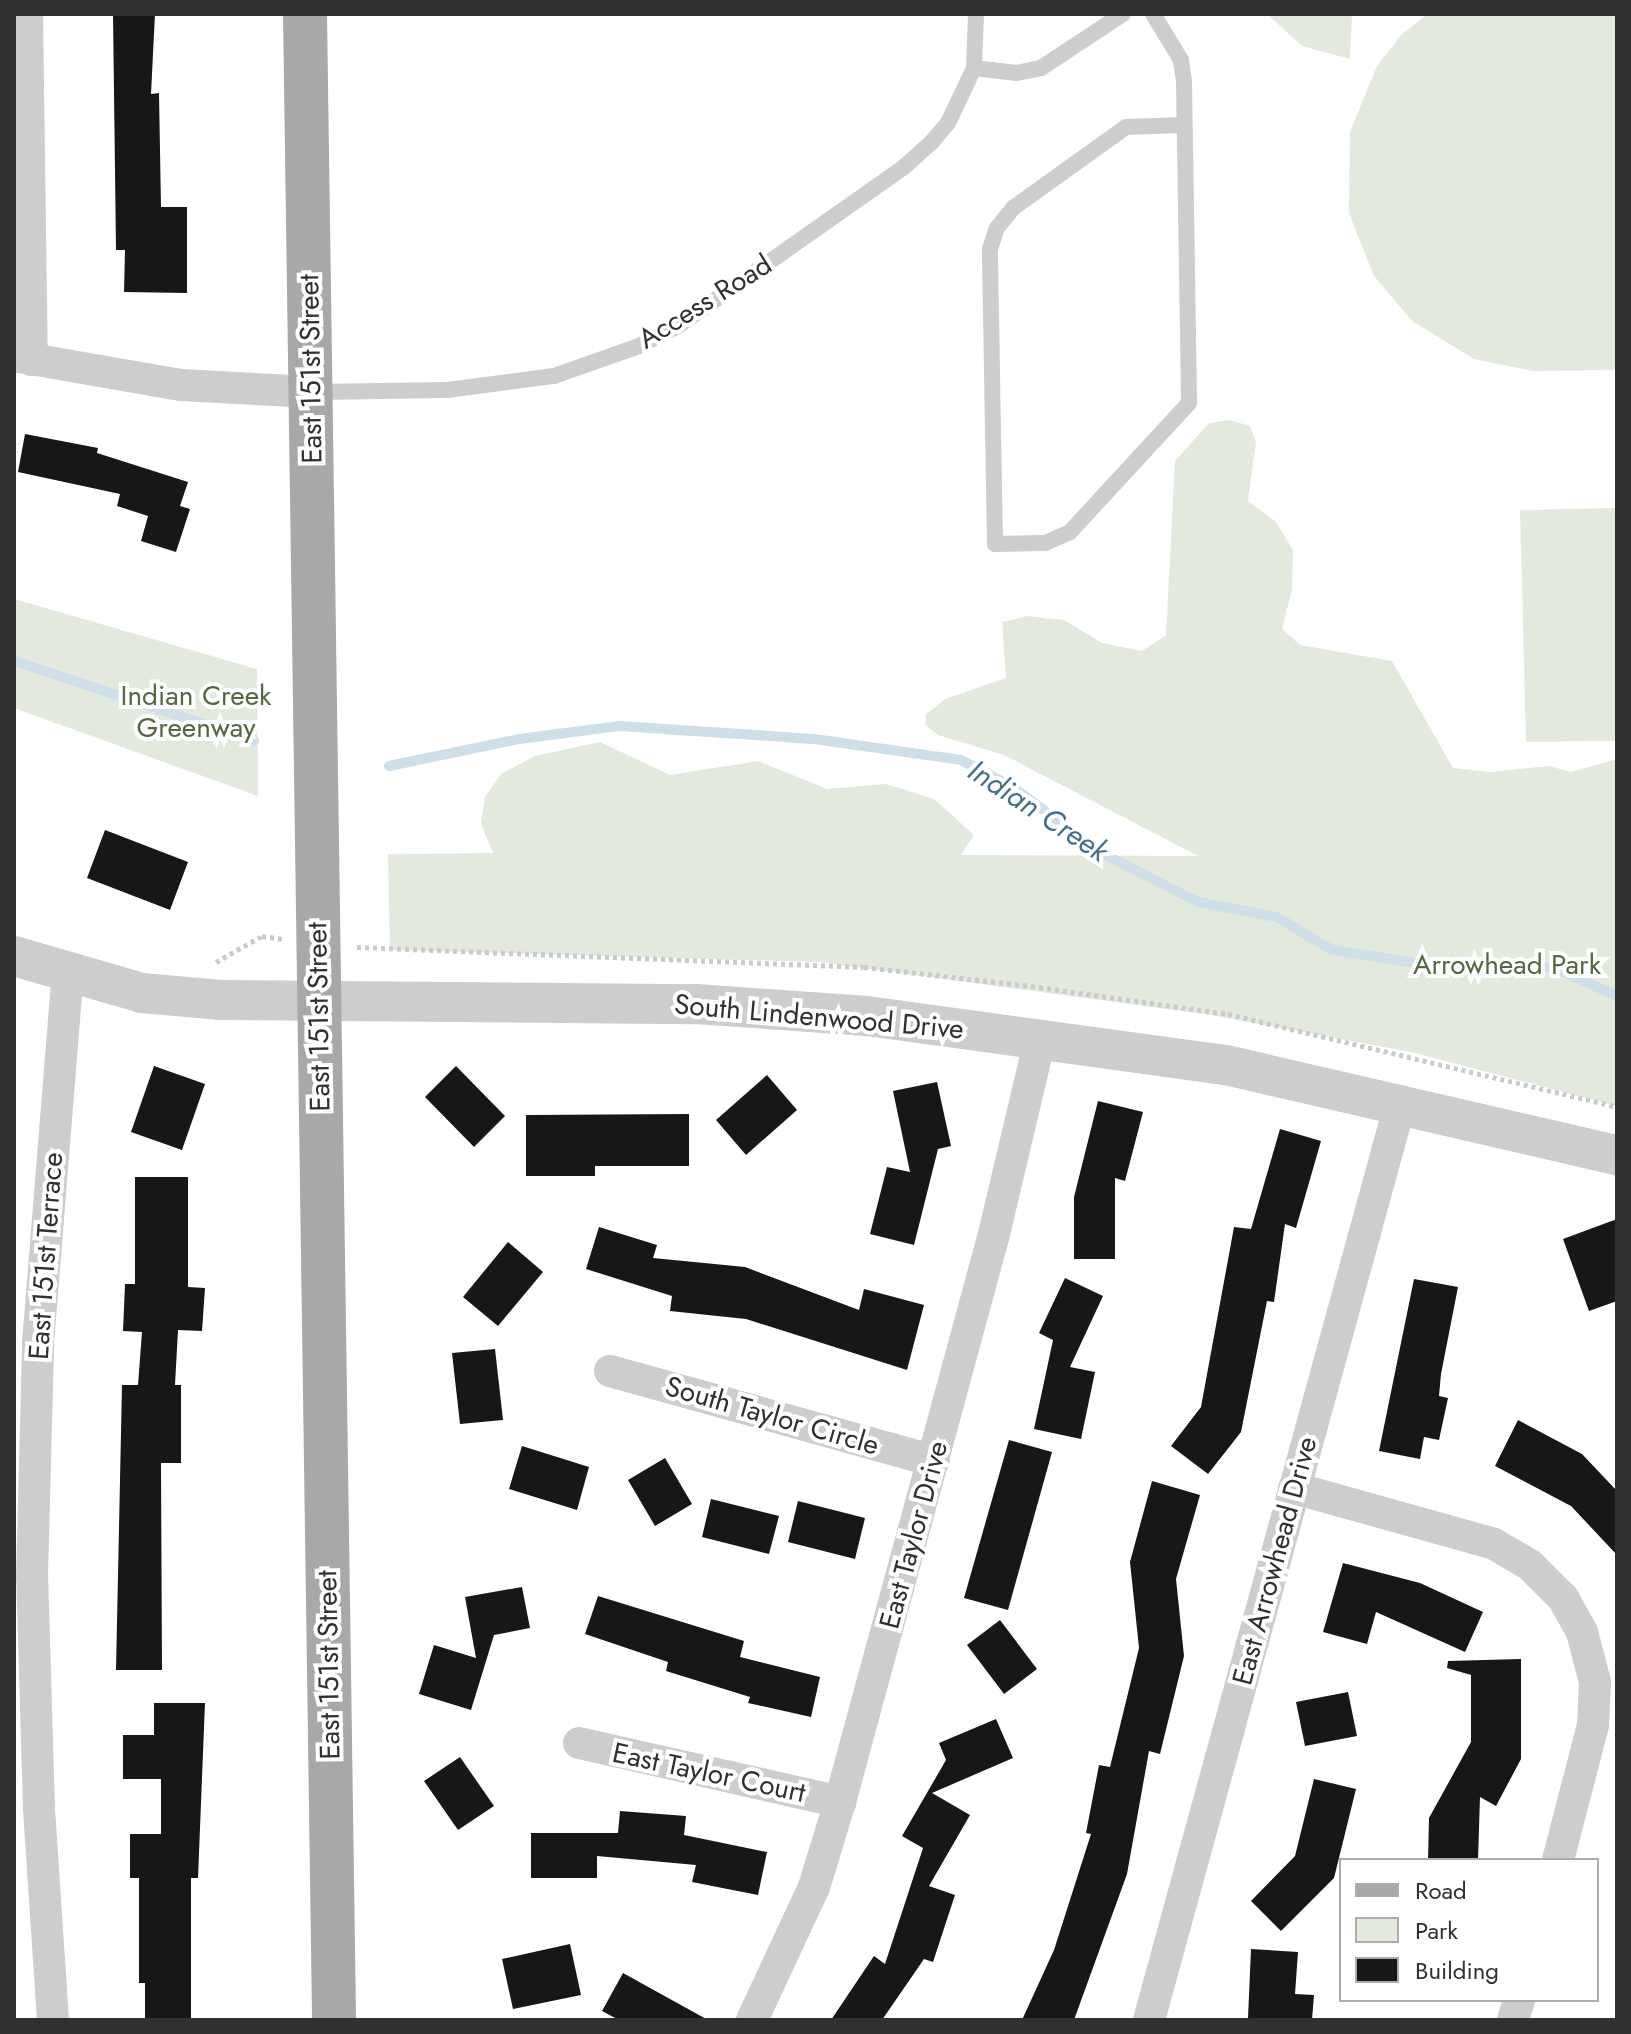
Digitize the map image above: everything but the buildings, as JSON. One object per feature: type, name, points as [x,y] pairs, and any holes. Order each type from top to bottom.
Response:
[{"type":"main road","name":"East 151st Street","points":[[305,14],[334,2020]]},
{"type":"street","points":[[27,14],[23,358],[181,385],[312,392]]},
{"type":"street","name":"South Lindenwood Drive","points":[[14,956],[142,993],[319,1000],[696,1004],[867,1016],[1226,1065],[1401,1101],[1617,1155]]},
{"type":"street","name":"East 151st Terrace","points":[[53,2020],[39,1808],[32,1577],[38,1343],[68,973]]},
{"type":"street","name":"East Taylor Drive","points":[[752,2020],[814,1887],[840,1802],[934,1461],[1040,1039]]},
{"type":"street","name":"East Arrowhead Drive","points":[[1149,2020],[1401,1101]]},
{"type":"street","name":"South Taylor Circle","points":[[610,1371],[934,1461]]},
{"type":"street","points":[[1294,1488],[1494,1544],[1530,1565],[1563,1598],[1582,1632],[1595,1682],[1593,1725],[1559,1858]]},
{"type":"street","name":"East Taylor Court","points":[[579,1743],[840,1802]]},
{"type":"lane","name":"Access Road","points":[[312,392],[504,384],[554,376],[639,346],[678,326],[904,167],[948,123],[974,68],[976,14]]},
{"type":"lane","points":[[974,68],[1017,73],[1041,68],[1123,14]]},
{"type":"lane","points":[[1153,14],[1181,60],[1184,125],[1189,403],[1070,532],[1045,543],[995,544],[990,249],[997,228],[1013,208],[1126,127],[1184,125]]},
{"type":"path","points":[[202,964],[221,962],[262,936]]},
{"type":"green space","points":[[1267,14],[1352,14],[1350,59],[1302,46]]},
{"type":"green space","points":[[1428,14],[1617,14],[1617,370],[1532,371],[1474,359],[1412,321],[1374,276],[1349,213],[1350,132],[1377,66],[1402,34]]},
{"type":"green space","name":"Arrowhead Park","points":[[1230,420],[1250,426],[1256,442],[1248,501],[1276,522],[1293,550],[1292,589],[1282,629],[1300,645],[1392,661],[1453,768],[1490,772],[1549,766],[1571,772],[1617,759],[1617,1106],[1411,1052],[1211,1015],[819,962],[390,950],[388,854],[493,853],[481,823],[485,797],[501,774],[535,756],[600,742],[670,775],[758,761],[827,789],[886,784],[934,799],[974,835],[961,855],[1198,856],[1004,755],[938,735],[925,725],[926,714],[945,699],[1006,678],[1002,622],[1027,616],[1064,620],[1102,643],[1142,651],[1166,635],[1175,461],[1209,423]]},
{"type":"green space","points":[[1617,508],[1617,741],[1526,742],[1520,510]]},
{"type":"green space","name":"Indian Creek Greenway","points":[[14,599],[257,669],[258,796],[14,708]]},
{"type":"waterway","name":"Indian Creek","points":[[14,661],[254,741]]},
{"type":"waterway","name":"Indian Creek","points":[[389,766],[519,739],[619,726],[814,739],[961,760],[1013,787],[1098,851],[1198,902],[1277,917],[1332,950],[1421,964],[1552,967],[1617,996]]}]
